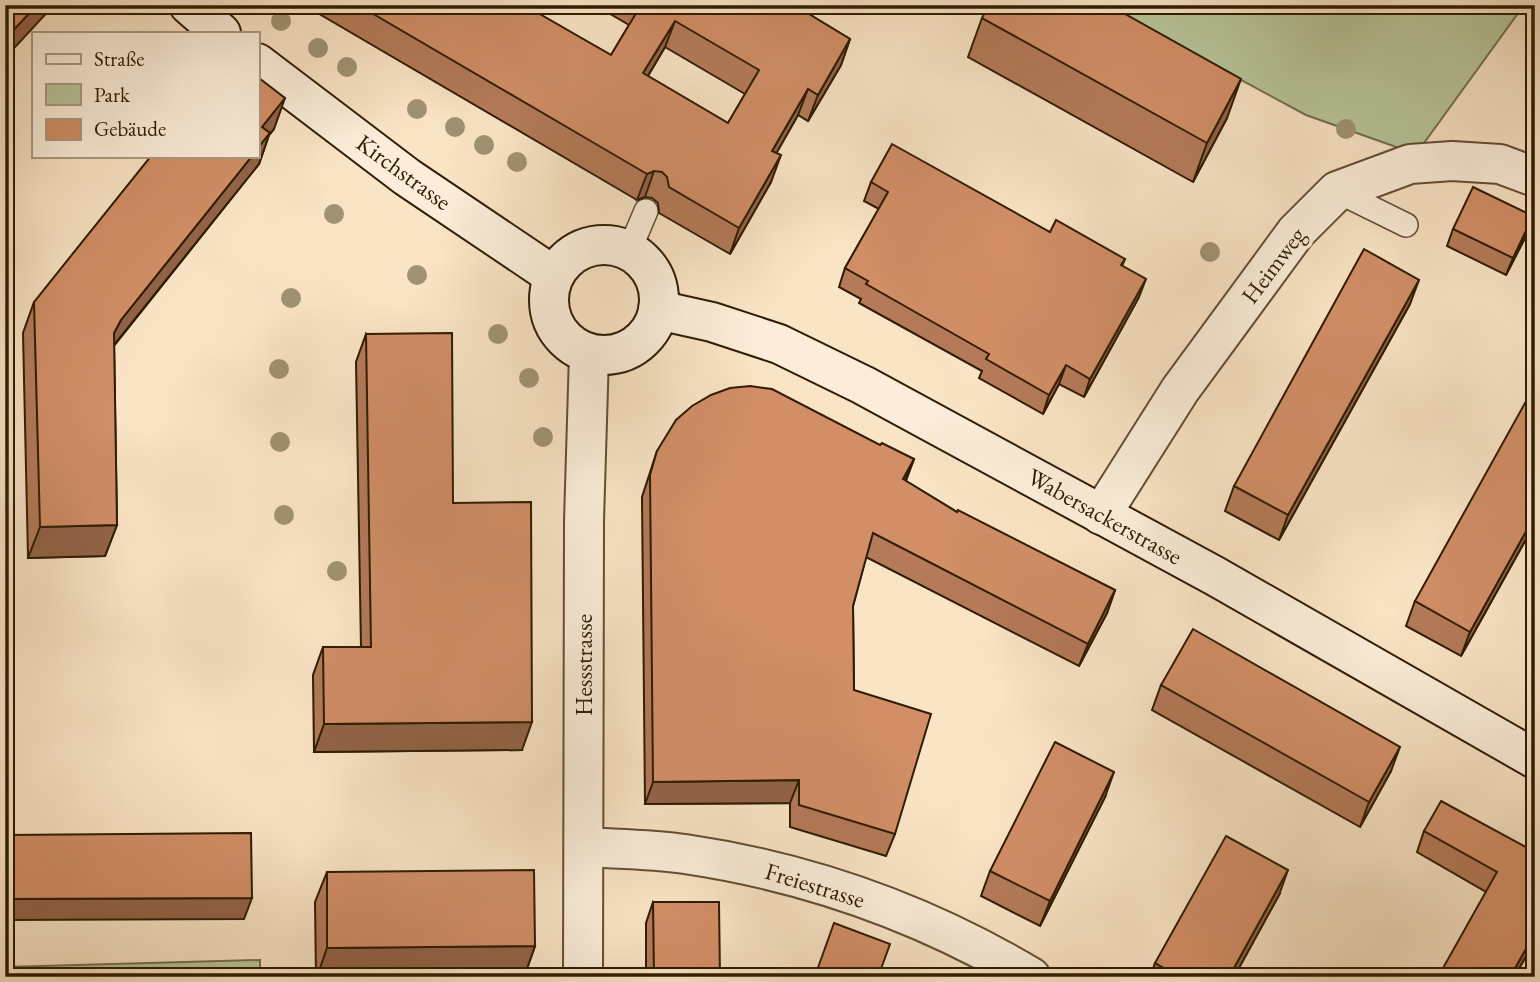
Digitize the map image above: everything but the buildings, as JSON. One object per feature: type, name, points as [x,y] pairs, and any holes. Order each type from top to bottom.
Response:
[{"type":"street","points":[[188,5],[220,32]]},
{"type":"street","name":"Kirchstrasse","points":[[259,65],[407,177],[554,276]]},
{"type":"street","name":"Heimweg","points":[[1101,515],[1180,390],[1296,232],[1337,191],[1410,164],[1452,161],[1500,164],[1535,177]]},
{"type":"street","points":[[613,245],[629,251],[644,261],[654,276],[659,293],[659,310],[653,328],[641,342],[625,352],[607,356],[589,354],[574,347],[562,337],[553,323],[549,291],[554,276],[564,262],[586,248],[613,245]]},
{"type":"street","name":"Wabersackerstrasse","points":[[659,310],[712,322],[779,344],[863,386],[1365,660],[1535,759]]},
{"type":"street","name":"Hessstrasse","points":[[583,977],[584,535],[589,354]]},
{"type":"street","name":"Freiestrasse","points":[[583,847],[683,853],[764,869],[849,893],[929,924],[1031,977]]},
{"type":"lane","points":[[1337,191],[1406,225]]},
{"type":"lane","points":[[629,251],[646,211]]},
{"type":"green space","points":[[1102,5],[1524,5],[1416,154],[1306,115]]},
{"type":"green space","points":[[260,960],[260,977],[5,977],[5,967]]}]
